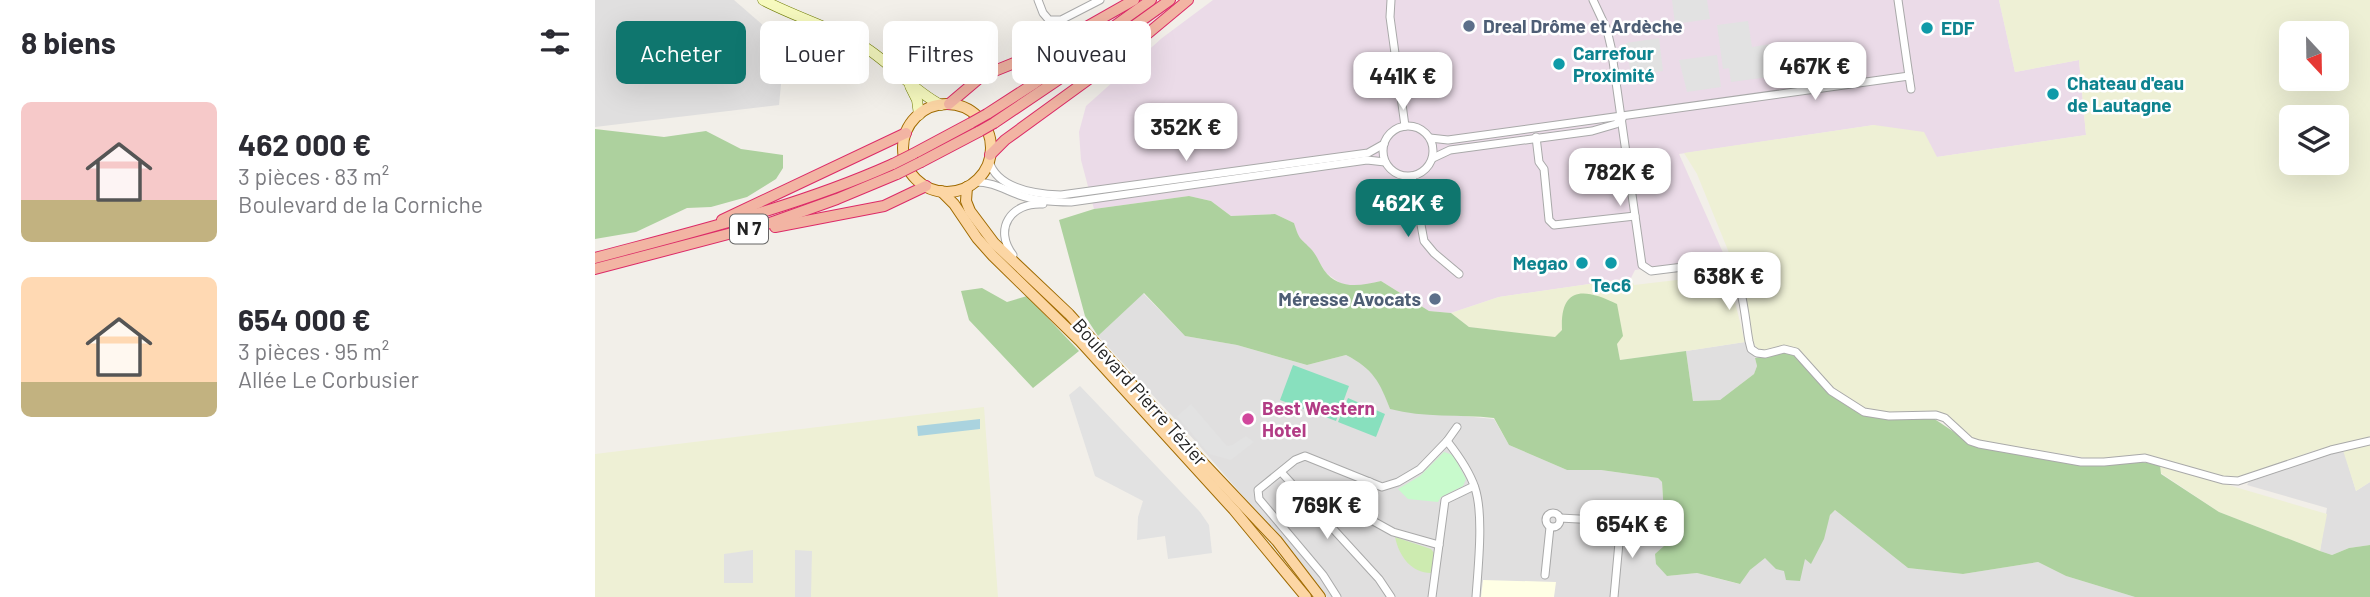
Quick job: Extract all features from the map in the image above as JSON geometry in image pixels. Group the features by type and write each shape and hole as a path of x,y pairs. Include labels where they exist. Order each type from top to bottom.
{"highway":[{"path":"948,105 991,71 1044,51 1134,0"},
{"name":"N 7","path":"990,118 1151,0"},
{"name":"N 7","path":"595,270 800,213 895,169 1051,85 1170,0"},
{"path":"989,158 1005,141 1122,55 1188,0"},
{"path":"695,232 906,133"},
{"name":"N 7","path":"595,258 797,202 895,169"},
{"path":"693,244 884,206 926,186"}],"main road":[{"path":"763,0 859,44 883,60"},
{"path":"909,84 917,100 919,115"},
{"path":"911,84 948,105 972,112 982,123 989,138 989,158 983,173 971,184 952,192 926,186 915,178 905,160 903,147 906,133 919,115 929,108 948,105"},
{"name":"Boulevard Pierre Tézier","path":"971,184 968,206 984,231 1001,251 1069,314 1188,447 1277,541 1320,597"},
{"name":"Boulevard Pierre Tézier","path":"941,191 993,256 1080,341 1242,519 1306,597"}],"street":[{"path":"1038,0 1049,20 1068,18 1100,0"},
{"path":"1391,0 1390,17 1405,126"},
{"path":"1593,0 1607,30 1611,47 1641,261 1648,270 1723,262 1728,265 1738,282 1751,349 1757,353 1765,354 1784,349 1796,352 1831,391 1864,412 1889,416 1936,415 1944,418 1970,441 1979,444 2081,462 2145,458 2223,480 2238,481 2331,450 2370,441"},
{"path":"1898,0 1911,89"},
{"path":"1430,138 1448,140 1909,76"},
{"path":"1433,158 1450,150 1592,131 1616,124 1621,117"},
{"path":"989,158 991,168 998,176 1024,191 1061,195 1368,153 1384,144 1391,132 1405,126 1417,127 1430,138 1433,158 1423,172 1412,176 1396,174 1385,162 1384,144"},
{"path":"1535,128 1539,162 1544,169 1549,220 1554,225 1635,216"},
{"path":"1040,285 1007,248 1004,231 1012,214 1028,204 1055,206 1367,160 1385,162"},
{"path":"1412,176 1424,242 1459,274"},
{"path":"971,184 991,183 1017,195 1071,202"},
{"path":"1337,597 1323,575 1259,499 1258,490 1295,460 1305,456 1382,487 1398,482 1420,469 1457,427"},
{"path":"1447,441 1474,485 1479,513 1476,597"},
{"path":"1281,472 1379,579 1391,597"},
{"path":"1357,511 1370,482"},
{"path":"1432,597 1445,500 1474,485"},
{"path":"1319,515 1346,506 1393,532 1439,545"},
{"path":"1545,575 1550,527 1559,523 1560,517 1621,521 1656,528"},
{"path":"1614,597 1621,521"}],"shaded area":[{"path":"595,0 734,0 760,22 760,84 781,84 779,105 595,127"},
{"path":"1213,0 1999,0 2015,72 2079,60 2086,135 1937,157 1874,125 1679,154 1724,255 1722,259 1635,270 1631,278 1499,297 1451,313 1429,311 1381,281 1361,286 1343,285 1326,273 1312,250 1299,240 1294,223 1275,214 1231,216 1211,201 1189,196 1094,209 1081,160 1079,132 1086,106 1111,84 1151,84 1151,48"},
{"path":"1672,0 1707,0 1710,19 1675,24"},
{"path":"1999,0 2370,0 2370,482 2356,491 2341,444 2313,451 2242,478 2224,477 2153,457 2137,455 2094,459 1980,441 1970,437 1938,413 1881,413 1853,404 1831,388 1796,349 1767,351 1757,348 1751,340 1734,265 1697,174 1684,153 1874,125 1924,132 1937,157 2086,135 2079,60 2015,72"},
{"path":"1748,21 1752,47 1771,44 1776,76 1731,82 1729,68 1723,69 1717,25"},
{"path":"1659,38 1663,71 1631,76 1626,43"},
{"path":"1717,55 1721,87 1687,92 1679,60"},
{"path":"1728,274 1745,342 1686,351 1620,360 1617,344 1563,330 1555,338 1469,327 1451,313 1499,297 1631,278 1634,285"},
{"path":"1143,293 1185,336 1237,345 1307,365 1346,355 1363,364 1380,383 1390,409 1494,419 1509,445 1567,470 1601,470 1658,478 1662,482 1664,514 1677,526 1677,538 1664,546 1667,576 1697,573 1739,584 1765,557 1806,558 1811,563 1820,546 1830,515 1835,510 1908,568 1963,574 2038,562 2066,576 2135,597 1327,597 1196,442 1098,336"},
{"path":"1745,342 1755,358 1757,366 1754,374 1720,400 1693,401 1686,351"},
{"path":"1080,386 1200,512 1209,525 1212,553 1168,559 1165,536 1137,540 1138,517 1143,501 1095,476 1069,395"},
{"path":"1191,404 1227,446 1246,436 1254,442 1231,460 1209,454 1177,416"},
{"path":"984,407 998,597 595,597 595,454"},
{"path":"2344,451 2356,491 2370,482 2370,545 2349,548 2332,555 2320,551 2327,508 2247,485 2315,458"},
{"path":"2160,465 2327,514 2320,551 2219,512 2161,473"},
{"path":"753,550 753,583 724,583 724,554"},
{"path":"795,550 812,551 811,597 795,597"},
{"path":"1483,580 1556,582 1554,597 1481,597"}],"green space":[{"path":"595,129 664,137 706,131 741,149 783,155 783,168 776,179 747,197 711,207 687,208 636,232 595,239"},
{"path":"1189,196 1211,201 1231,216 1275,214 1294,223 1301,239 1314,252 1324,270 1336,281 1357,285 1381,281 1429,311 1451,313 1469,327 1555,337 1562,330 1562,316 1570,298 1576,294 1585,294 1605,299 1617,304 1623,336 1617,344 1620,360 1686,351 1693,401 1720,400 1754,374 1757,366 1755,358 1788,352 1802,361 1832,396 1855,411 1869,416 1893,419 1930,416 1975,446 2087,465 2136,461 2160,465 2161,474 2219,512 2320,551 2332,555 2349,548 2370,545 2370,597 2135,597 2066,576 2038,562 1963,574 1908,568 1835,510 1830,515 1824,539 1811,564 1805,559 1800,581 1786,580 1784,571 1776,569 1765,558 1750,570 1740,584 1697,573 1667,576 1656,564 1655,554 1677,538 1677,526 1664,514 1662,482 1658,478 1601,470 1567,470 1509,445 1494,418 1416,414 1390,409 1374,377 1346,355 1307,365 1237,345 1185,336 1144,293 1098,336 1085,316 1059,220 1094,209"},
{"path":"982,288 1007,302 1027,296 1079,351 1033,388 969,320 961,291"},
{"path":"1293,365 1349,386 1336,421 1280,400"},
{"path":"1348,398 1385,414 1376,437 1338,422"},
{"path":"1444,452 1453,455 1466,479 1463,486 1441,497 1438,502 1408,499 1398,489 1420,476"},
{"path":"1395,537 1431,549 1434,553 1431,573 1418,570 1407,562"}],"water":[{"path":"980,419 980,429 918,436 917,426"}],"place":[{"name":"Dreal Drôme et Ardèche","path":"1469,26"},
{"name":"EDF","path":"1927,28"},
{"name":"Carrefour Proximité","path":"1559,64"},
{"name":"Chateau d'eau de Lautagne","path":"2053,94"},
{"name":"Megao","path":"1582,263"},
{"name":"Tec6","path":"1611,263"},
{"name":"Méresse Avocats","path":"1435,299"},
{"name":"Best Western Hotel","path":"1248,419"}]}
